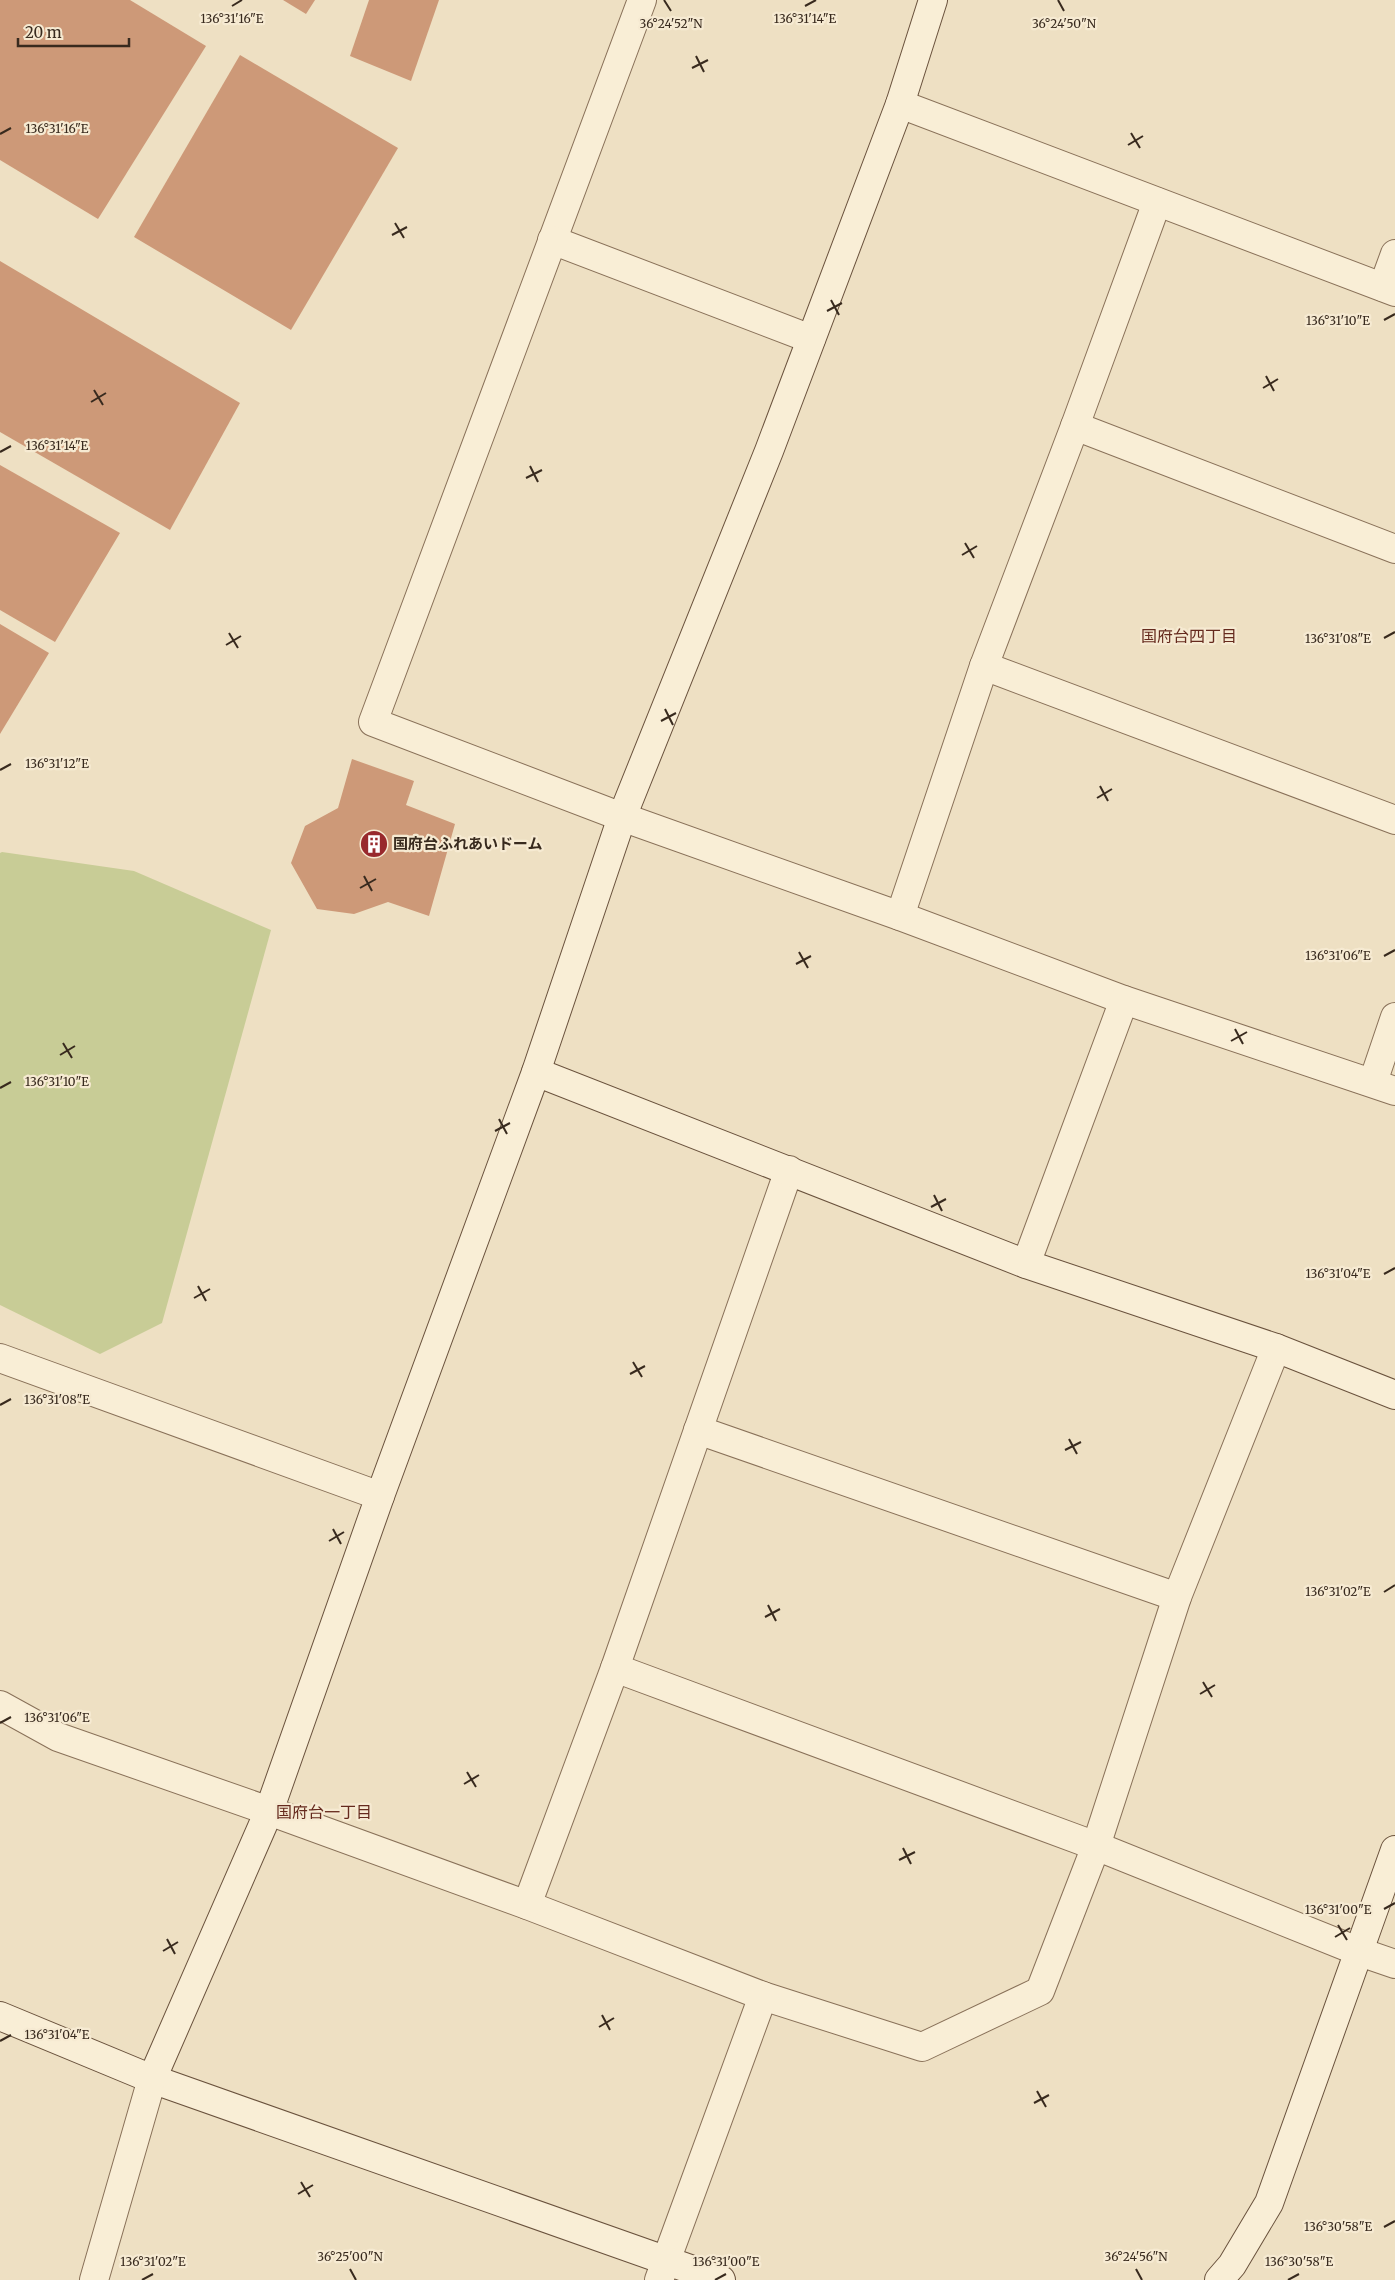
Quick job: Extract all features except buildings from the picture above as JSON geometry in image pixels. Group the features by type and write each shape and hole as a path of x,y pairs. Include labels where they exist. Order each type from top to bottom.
{"street":[{"path":"642,0 373,722 622,817 900,916 1124,1000 1384,1086 1395,1017"},
{"path":"94,2280 152,2079 270,1811 380,1496 536,1072 622,817 768,452 900,104 933,0"},
{"path":"900,104 1389,289 1395,254"},
{"path":"900,916 984,666 1157,202"},
{"path":"552,240 811,339"},
{"path":"1075,426 1395,549"},
{"path":"984,666 1395,820"},
{"path":"1026,1264 1124,1000"},
{"path":"536,1072 1026,1264 1276,1348 1395,1395"},
{"path":"527,1905 615,1668 789,1170"},
{"path":"0,1705 58,1737 270,1811 527,1905 763,1996 922,2047 1040,1991 1096,1846 1177,1597 1276,1348"},
{"path":"0,1358 380,1496"},
{"path":"698,1430 1177,1597"},
{"path":"615,1668 1096,1846 1360,1952 1395,1964"},
{"path":"1219,2280 1232,2265 1269,2203 1395,1850"},
{"path":"662,2271 763,1996"},
{"path":"0,2016 152,2079 662,2271 721,2280"}],"green space":[{"path":"0,853 134,871 271,930 162,1323 100,1354 0,1305"}],"place":[{"name":"国府台ふれあいドーム","path":"374,844"}],"district":[{"name":"国府台四丁目","path":"1189,636"},
{"name":"国府台一丁目","path":"324,1812"}]}
